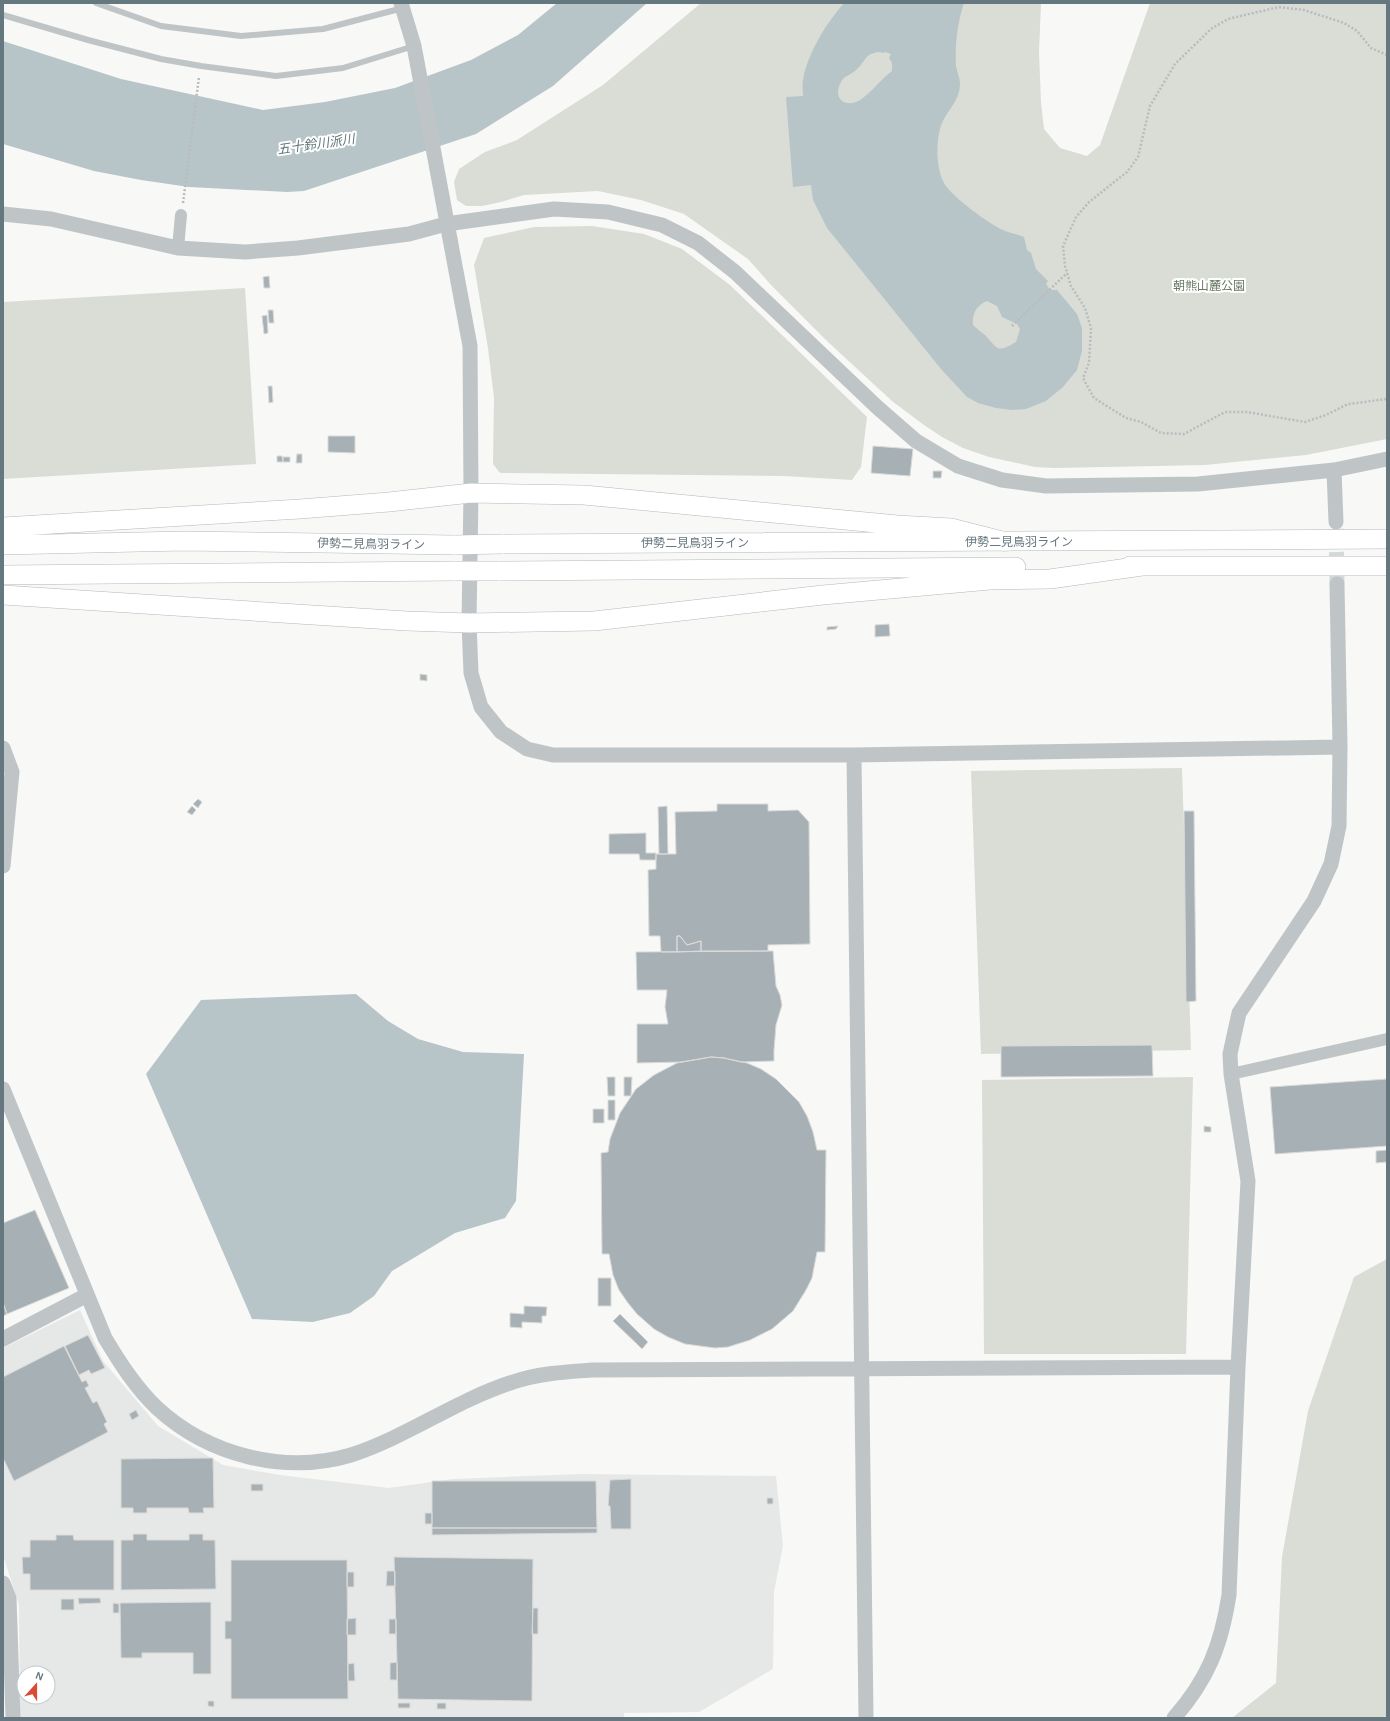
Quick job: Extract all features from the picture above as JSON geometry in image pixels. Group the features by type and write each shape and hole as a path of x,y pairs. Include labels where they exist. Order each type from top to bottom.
{"main road":[{"path":"3,527 300,509 389,502 472,493 584,495 897,526 951,528 1006,542"},
{"name":"伊勢二見鳥羽ライン","path":"3,545 184,541 455,545 1387,539"},
{"path":"3,595 407,621 469,623 594,621 823,595 990,580 1050,579 1142,566"},
{"name":"伊勢二見鳥羽ライン","path":"3,575 1142,566 1387,566"}],"street":[{"path":"402,6 414,46 446,224 470,346 472,493 469,623 471,672 481,707 501,732 527,749 553,755 854,755 1340,747"},
{"path":"3,214 51,219 178,248 245,252 298,248 410,234 446,224 554,209 608,212 662,225 698,242 735,272 877,407 916,441 958,466 1002,480 1046,486 1198,484 1334,470 1387,459"},
{"path":"178,248 181,215"},
{"path":"1334,470 1336,522"},
{"path":"1174,1718 1190,1700 1215,1656 1224,1623 1229,1595 1238,1368 1248,1181 1231,1074 1230,1054 1239,1013 1314,902 1331,864 1339,826 1340,747 1337,584"},
{"path":"3,748 12,772 3,866"},
{"path":"854,755 863,1368 866,1718"},
{"path":"1231,1074 1387,1039"},
{"path":"3,1088 105,1338 121,1364 138,1388 157,1408 178,1425 208,1444 237,1454 289,1463 311,1462 350,1455 385,1441 479,1396 513,1382 538,1376 593,1370 1238,1368"},
{"path":"3,1339 87,1295"},
{"path":"3,1583 9,1598 13,1718"}],"lane":[{"path":"96,3 161,26 241,36 323,29 402,6"},
{"path":"3,16 161,59 276,76 343,68 414,46"}],"path":[{"path":"1387,55 1371,48 1357,31 1344,23 1304,10 1279,7 1228,18 1211,29 1176,64 1150,106 1138,157 1127,172 1089,202 1076,217 1063,246 1067,273 1071,286 1085,308 1091,328 1089,363 1083,378 1094,398 1126,418 1141,422 1161,433 1184,434 1225,412 1246,412 1305,422 1326,415 1348,404 1387,399"},
{"path":"181,215 201,66"},
{"path":"1012,326 1067,273"}],"shaded area":[{"path":"80,1310 103,1361 158,1426 223,1465 280,1475 389,1488 453,1479 580,1474 776,1476 783,1546 774,1592 773,1669 699,1712 624,1713 624,1718 20,1718 20,1705 56,1705 56,1665 20,1665 19,1605 3,1555 3,1348"}],"green space":[{"name":"朝熊山麓公園","path":"701,3 1041,3 1039,52 1041,103 1044,129 1060,148 1087,156 1100,145 1150,3 1387,3 1387,439 1306,455 1205,465 1055,468 1035,467 989,457 963,448 942,437 892,401 827,341 771,285 748,259 684,214 641,200 598,191 524,195 482,206 466,206 457,200 454,182 459,169 485,152 517,140 603,85"},
{"path":"592,226 644,234 682,249 730,285 867,417 861,467 852,480 784,476 500,473 493,464 494,398 488,348 474,265 484,238 534,227"},
{"path":"245,288 256,464 3,479 3,302"},
{"path":"1182,768 1191,1050 981,1054 971,771"},
{"path":"1193,1077 1186,1354 984,1354 982,1080"},
{"path":"1387,1259 1387,1718 1232,1718 1276,1683 1282,1557 1308,1411 1354,1277"}],"water":[{"name":"五十鈴川派川","path":"557,3 647,3 553,86 476,134 304,191 287,192 189,187 141,180 94,171 3,144 3,41 121,79 263,110 325,102 395,88 471,60 518,35"},
{"path":"844,3 964,3 956,42 956,66 960,82 959,90 955,102 940,129 937,149 939,170 948,189 971,209 997,227 1024,237 1027,250 1031,253 1036,269 1048,281 1046,284 1050,290 1057,290 1077,314 1082,328 1082,351 1077,370 1063,387 1046,401 1026,409 1011,410 978,403 967,397 941,369 827,228 813,200 811,185 793,187 786,97 803,96 803,80 805,70 813,49","holes":["878,52 891,54 889,58 892,63 892,71 860,100 849,103 842,100 838,93 842,80 855,71 869,55","987,301 997,306 1002,317 1017,324 1020,329 1016,342 1005,348 1002,349 996,347 973,325 974,313 980,305"]},
{"path":"356,994 388,1021 418,1039 463,1052 524,1054 516,1201 505,1218 455,1233 392,1271 374,1296 350,1313 313,1322 252,1319 146,1074 201,1000"}],"building":[{"path":"269,276 270,288 264,288 263,277"},
{"path":"268,310 273,310 274,323 269,323"},
{"path":"267,315 268,333 264,334 262,316"},
{"path":"268,386 272,386 273,402 269,403"},
{"path":"328,436 355,436 355,453 328,452"},
{"path":"873,446 913,449 910,476 871,473"},
{"path":"297,454 302,454 302,463 296,463"},
{"path":"277,456 282,456 283,462 277,462"},
{"path":"283,457 290,457 290,462 283,462"},
{"path":"933,471 942,471 941,478 933,478"},
{"path":"889,624 890,636 875,637 875,625"},
{"path":"838,626 836,629 827,630 827,627"},
{"path":"420,674 427,675 427,681 420,680"},
{"path":"198,799 202,802 198,808 193,804"},
{"path":"717,804 768,804 768,811 798,810 809,822 810,944 768,945 768,951 701,951 701,941 687,945 680,936 677,936 677,952 661,952 660,936 649,936 648,870 656,869 656,854 676,854 675,812 717,811"},
{"path":"192,806 196,810 192,815 187,812"},
{"path":"667,806 668,854 659,854 658,807"},
{"path":"1184,811 1194,811 1196,1001 1186,1002"},
{"path":"646,833 646,853 656,853 656,860 640,860 639,854 609,854 609,834"},
{"path":"677,936 680,936 687,945 701,941 701,951 677,952"},
{"path":"773,951 776,986 782,1005 776,1025 774,1061 741,1062 711,1057 681,1062 637,1063 637,1024 668,1024 665,1007 667,990 637,990 636,952"},
{"path":"1152,1045 1153,1076 1001,1077 1001,1046"},
{"path":"711,1057 747,1063 761,1069 776,1079 799,1102 807,1116 813,1132 817,1150 826,1150 825,1252 817,1252 812,1278 806,1290 793,1311 772,1329 750,1340 728,1347 715,1348 685,1344 654,1329 637,1314 628,1303 619,1290 613,1275 609,1254 602,1254 601,1153 608,1152 610,1139 620,1113 636,1089 654,1075 677,1063"},
{"path":"607,1077 615,1077 615,1096 608,1096"},
{"path":"624,1077 632,1077 631,1096 624,1096"},
{"path":"1387,1079 1387,1146 1275,1154 1270,1087"},
{"path":"608,1100 615,1100 615,1120 608,1120"},
{"path":"593,1109 604,1109 604,1123 593,1123"},
{"path":"1204,1126 1211,1127 1211,1132 1204,1132"},
{"path":"1387,1150 1387,1162 1376,1163 1376,1151"},
{"path":"35,1210 69,1288 7,1314 3,1303 3,1223"},
{"path":"598,1278 611,1278 611,1306 598,1306"},
{"path":"3,1303 7,1314 3,1316"},
{"path":"524,1306 547,1307 546,1316 542,1316 542,1323 522,1322 522,1328 510,1327 510,1313 524,1314"},
{"path":"620,1314 648,1342 642,1349 613,1321"},
{"path":"88,1335 105,1368 91,1374 89,1370 79,1375 65,1346"},
{"path":"64,1346 82,1382 86,1380 89,1386 85,1388 93,1403 97,1401 107,1422 104,1424 108,1432 14,1481 4,1460 3,1461 3,1377"},
{"path":"136,1410 139,1416 132,1420 129,1414"},
{"path":"213,1458 214,1508 203,1508 204,1513 189,1513 188,1508 147,1508 147,1513 133,1513 133,1508 121,1508 121,1459"},
{"path":"631,1479 631,1529 611,1529 610,1506 608,1506 610,1480"},
{"path":"432,1481 596,1481 597,1528 432,1528"},
{"path":"251,1484 263,1484 263,1491 251,1491"},
{"path":"767,1498 773,1498 773,1504 767,1504"},
{"path":"425,1513 432,1513 432,1524 425,1524"},
{"path":"432,1528 597,1528 597,1533 432,1535"},
{"path":"133,1534 147,1534 147,1540 189,1540 189,1534 203,1534 203,1540 215,1540 216,1589 121,1590 121,1540 133,1540"},
{"path":"56,1535 73,1535 74,1540 114,1540 114,1590 30,1590 30,1574 23,1574 22,1557 30,1557 30,1540 56,1540"},
{"path":"394,1557 533,1559 532,1701 398,1699"},
{"path":"231,1560 347,1560 348,1699 231,1699 231,1639 225,1639 225,1621 231,1621"},
{"path":"387,1571 395,1571 395,1586 386,1586"},
{"path":"347,1572 354,1572 354,1587 347,1587"},
{"path":"78,1598 100,1598 101,1603 79,1604"},
{"path":"61,1599 74,1599 74,1610 61,1610"},
{"path":"211,1602 211,1674 193,1674 193,1653 142,1653 142,1658 121,1658 120,1603"},
{"path":"113,1603 119,1604 119,1613 113,1613"},
{"path":"533,1608 538,1608 538,1634 532,1634"},
{"path":"356,1618 356,1635 347,1635 347,1619"},
{"path":"389,1619 396,1619 396,1634 389,1634"},
{"path":"397,1662 397,1680 390,1680 390,1663"},
{"path":"354,1663 355,1681 348,1681 348,1664"},
{"path":"208,1701 214,1701 214,1707 208,1706"},
{"path":"398,1703 410,1703 410,1708 398,1708"},
{"path":"437,1703 446,1703 446,1709 437,1709"}],"tunnel":[{"path":"1336,529 1337,584"}]}
